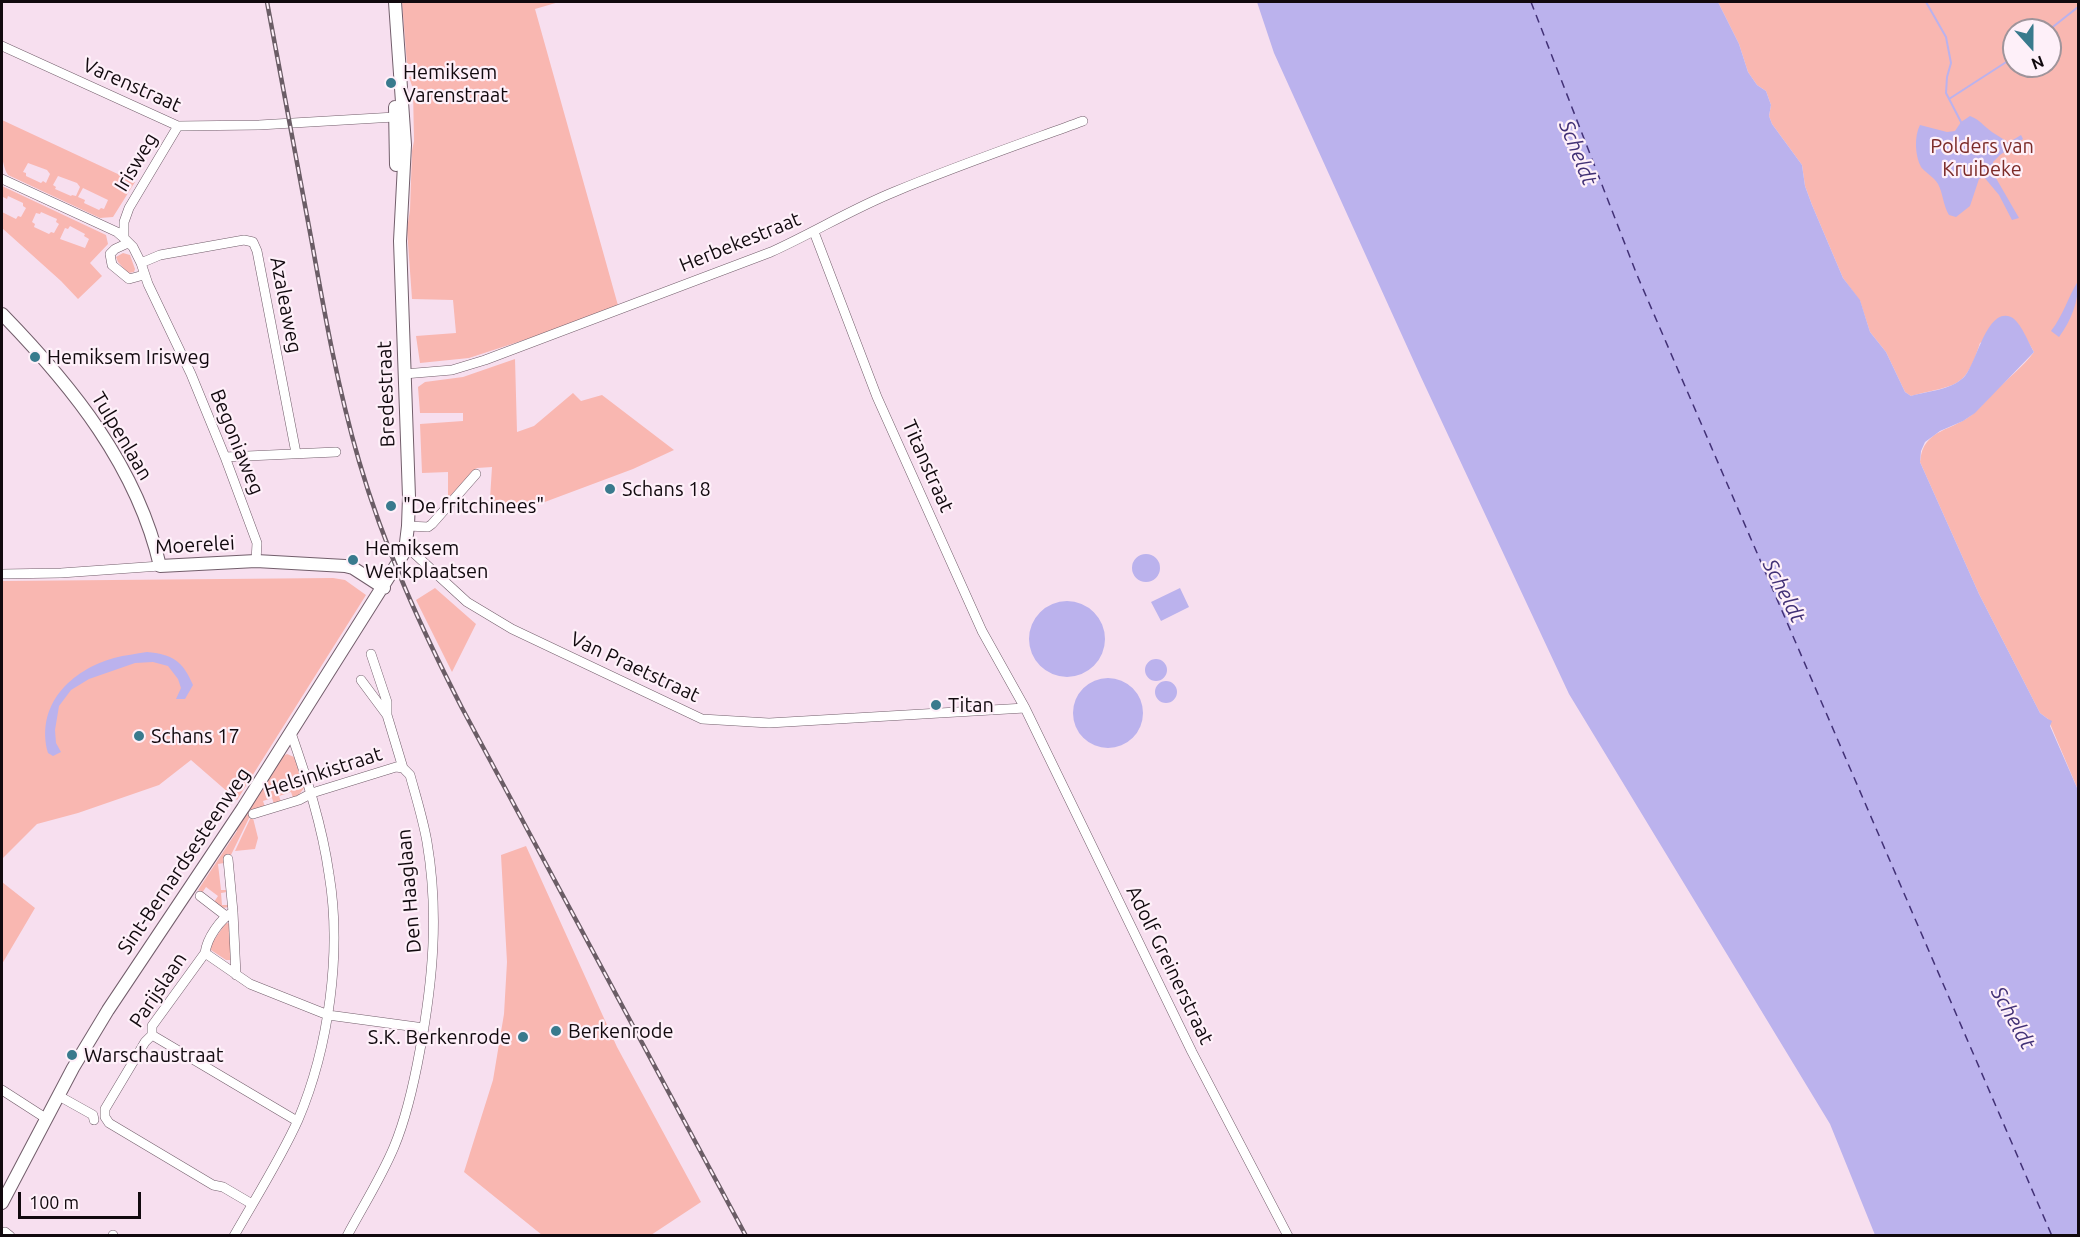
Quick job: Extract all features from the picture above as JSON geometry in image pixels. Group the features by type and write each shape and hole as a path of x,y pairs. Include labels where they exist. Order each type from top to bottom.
{"main road":[{"name":"Bredestraat","path":"393,2 408,526 406,546"},
{"name":"Bredestraat","path":"393,2 405,145 400,240"},
{"name":"Tulpenlaan","path":"2,314 49,364 92,418 117,457 142,508 156,546 160,566"},
{"name":"Sint-Bernardsesteenweg","path":"2,1203 108,1010 243,808 384,588 406,546"},
{"name":"Moerelei","path":"160,566 256,561 345,566 353,568 384,588"}],"street":[{"name":"Varenstraat","path":"2,46 178,126 395,117"},
{"name":"Herbekestraat","path":"404,374 436,372 467,366 771,252 814,232 854,209 895,191 1083,121"},
{"name":"Irisweg","path":"109,228 121,222 125,217 178,126"},
{"path":"2,178 99,226 109,228 126,241 136,252 143,268 141,276 129,279 112,265 110,254 126,241"},
{"name":"Irisweg","path":"125,217 126,241"},
{"name":"Titanstraat","path":"814,232 877,397 982,631 1025,708"},
{"name":"Azaleaweg","path":"143,268 160,255 244,240 256,246 296,453"},
{"name":"Begoniaweg","path":"143,268 225,457 257,543 256,561"},
{"path":"225,457 336,452"},
{"path":"408,526 432,524 476,474"},
{"name":"Van Praetstraat","path":"406,546 467,602 503,624 702,719 769,723 1025,708"},
{"name":"Moerelei","path":"2,574 61,573 160,566"},
{"name":"Den Haaglaan","path":"371,654 387,702 387,715"},
{"name":"Den Haaglaan","path":"347,1236 384,1168 404,1122 424,1028 433,971 433,913 426,839 410,775 404,768 387,715 362,680"},
{"name":"Adolf Greinerstraat","path":"1025,708 1192,1052 1288,1236"},
{"path":"234,1236 297,1121 312,1082 328,1015 333,962 332,895 312,793 291,733"},
{"name":"Helsinkistraat","path":"253,814 396,767 404,768"},
{"path":"228,860 236,975"},
{"path":"200,896 230,914"},
{"name":"Parijslaan","path":"230,914 206,943 205,953 152,1026 152,1035 145,1042 105,1109 105,1117 109,1123 252,1204"},
{"path":"205,953 250,984 328,1015 424,1028"},
{"path":"152,1035 297,1121"},
{"path":"2,1090 47,1119"},
{"path":"59,1096 93,1115 94,1120"}],"green space":[{"path":"402,2 559,2 535,9 619,309 469,358 420,363 416,336 456,333 453,300 412,299 407,229 414,141 413,89 409,77 413,76 412,64 407,64"},
{"name":"Polders van Kruibeke","path":"1718,2 2078,2 2078,790 2048,719 2040,713 1979,594 1920,462 1922,451 1933,436 1975,412 2034,352 2018,324 1980,343 1969,370 1956,383 1911,396 1905,392 1886,352 1870,332 1860,301 1843,278 1805,186 1802,165 1772,124 1769,116 1771,105 1766,91 1757,85 1748,72 1739,44"},
{"path":"2,120 135,182 113,217 100,218 8,175 2,156","holes":["28,163 47,170 50,174 46,183 26,176 23,172","58,176 77,183 80,187 76,196 71,196 55,189 53,185","83,188 108,200 104,209 99,210 84,203 85,200 78,197"]},
{"path":"2,186 106,235 108,244 90,263 102,276 78,299 2,228 2,212 16,219 18,216 21,217 26,208 23,203 8,196 7,199 3,197 2,201","holes":["41,212 57,219 56,222 59,224 54,233 49,234 34,227 35,224 32,222 36,213","70,226 85,234 84,236 89,239 85,248 60,239 65,228 68,229"]},
{"path":"123,253 130,255 134,272 128,273 118,262 116,257"},
{"path":"515,359 517,432 534,426 573,393 581,401 602,395 674,450 633,469 526,509 493,512 490,499 492,467 477,468 448,498 448,472 422,473 420,424 463,421 463,413 420,413 418,387 425,382 463,377"},
{"path":"333,578 345,580 366,595 237,800 191,760 159,785 78,813 37,824 2,859 2,581"},
{"path":"435,588 476,624 452,672 416,600"},
{"path":"287,754 294,757 305,787 297,797 293,798 291,792 279,796 281,802 274,804 272,798 263,801 265,807 251,814 230,857 224,863 218,864 221,890 227,890 221,893 222,905 229,905 229,907 222,908 214,902 218,896 206,887 202,893 198,890 283,756"},
{"path":"253,818 258,838 255,849 235,851 250,819"},
{"name":"Berkenrode","path":"526,846 617,1047 701,1202 651,1235 542,1235 464,1172 493,1080 504,1014 507,962 501,855"},
{"path":"2,882 35,908 2,964"},
{"path":"226,923 232,924 232,960 226,960 211,950 211,944"}],"water":[{"name":"Scheldt","path":"1257,2 1718,2 1739,44 1748,72 1757,85 1766,91 1771,105 1769,116 1772,124 1802,165 1805,186 1843,278 1860,300 1870,332 1886,352 1905,392 1911,396 1938,390 1958,382 1968,372 1988,329 1995,320 2002,316 2011,317 2021,328 2034,352 1975,413 1940,431 1925,442 1920,462 1979,594 2040,713 2052,721 2050,726 2078,790 2078,1235 1875,1235 1830,1124 1569,694 1420,375 1274,53"},
{"path":"1970,116 2008,143 2021,135 2023,139 1993,162 1993,173 2019,218 2012,220 1999,195 1984,177 1979,179 1970,206 1956,217 1949,215 1938,184 1921,167 1916,146 1920,125 1947,132 1955,131 1961,122"},
{"path":"2078,281 2073,311 2059,337 2051,331"},
{"path":"1146,554 1156,558 1160,568 1156,578 1146,582 1136,578 1132,568 1136,558"},
{"path":"1180,588 1189,607 1161,621 1151,602"},
{"path":"1060,601 1074,601 1088,607 1099,618 1105,632 1102,654 1094,666 1074,677 1060,677 1046,671 1035,660 1029,646 1029,632 1035,618 1046,607"},
{"path":"147,652 170,657 181,665 193,685 185,699 176,699 181,688 178,679 168,666 153,662 135,663 89,679 71,690 59,706 55,730 56,743 61,752 53,756 48,753 45,736 47,720 60,692 84,671 98,664 118,657"},
{"path":"1156,659 1164,662 1167,670 1164,678 1156,681 1148,678 1145,670 1148,662"},
{"path":"1108,678 1121,681 1133,688 1140,700 1143,713 1140,726 1133,738 1121,745 1108,748 1095,745 1083,738 1076,726 1073,713 1076,700 1083,688 1095,681"},
{"path":"1166,681 1174,684 1177,692 1174,700 1166,703 1158,700 1155,692 1158,684"}],"waterway":[{"path":"1926,2 1946,37 1951,63 1946,93 1961,122"},
{"path":"2062,20 2078,7"},
{"path":"1949,99 2002,65"}],"ferry route":[{"path":"1531,2 1637,275 2052,1236"}],"railway":[{"path":"267,2 338,380 359,461 392,556 432,648 462,708 746,1236"}],"place":[{"name":"Hemiksem Varenstraat","path":"391,83"},
{"name":"Hemiksem Irisweg","path":"35,357"},
{"name":"Schans 18","path":"610,489"},
{"name":"\"De fritchinees\"","path":"391,506"},
{"name":"Hemiksem Werkplaatsen","path":"353,560"},
{"name":"Titan","path":"936,705"},
{"name":"Schans 17","path":"139,736"},
{"name":"Berkenrode","path":"556,1031"},
{"name":"S.K. Berkenrode","path":"523,1037"},
{"name":"Warschaustraat","path":"72,1055"}]}
